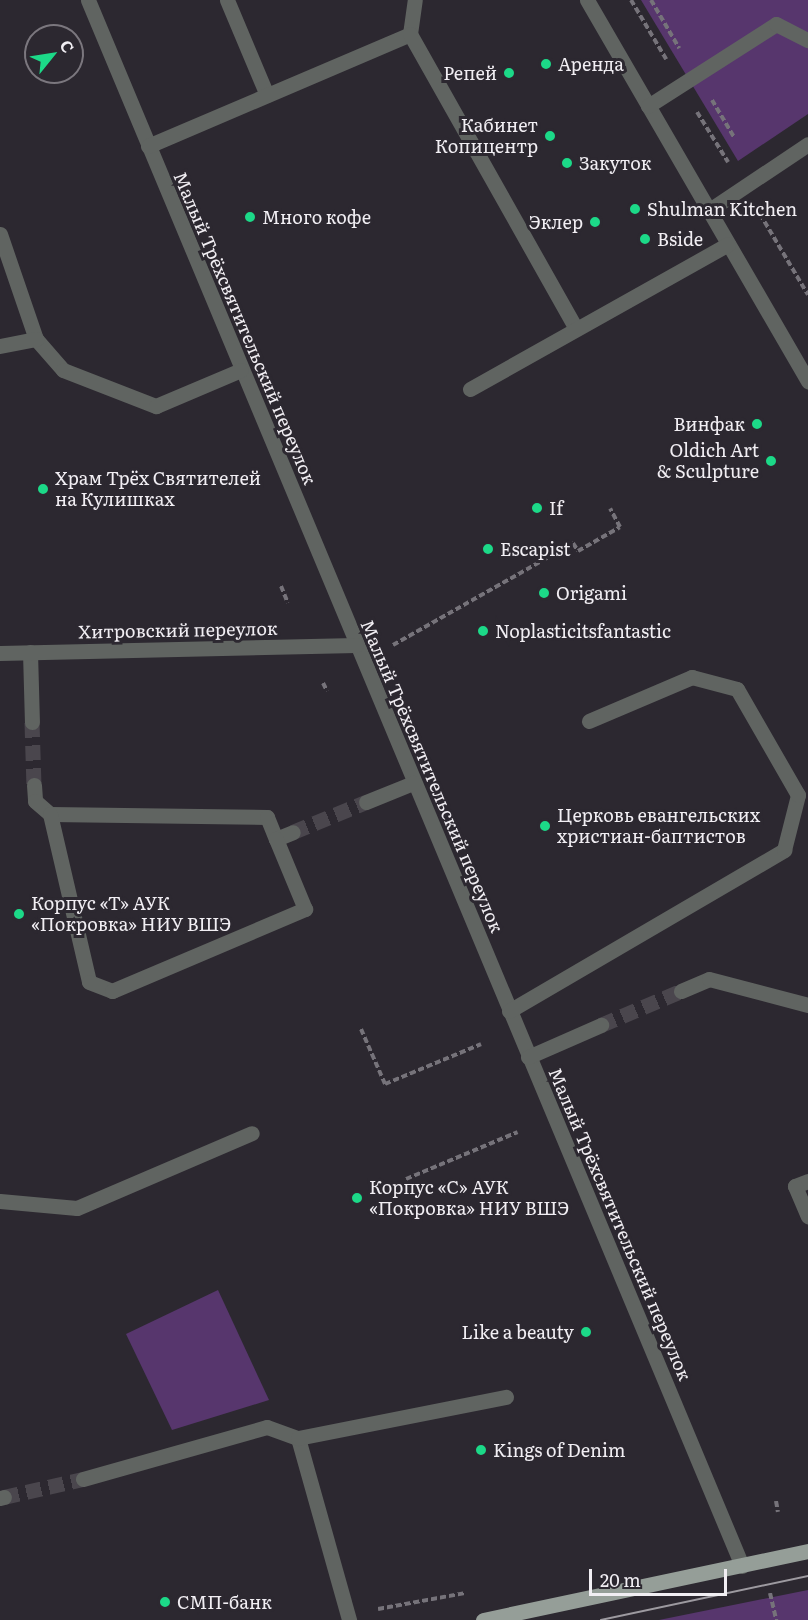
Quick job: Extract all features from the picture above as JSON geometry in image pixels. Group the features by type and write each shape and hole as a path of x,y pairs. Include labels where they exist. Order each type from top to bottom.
{"main road":[{"path":"483,1620 808,1551"}],"street":[{"name":"Малый Трёхсвятительский переулок","path":"88,0 413,783 742,1566"},
{"path":"227,0 267,95"},
{"path":"415,0 410,34 576,329"},
{"path":"587,0 808,382"},
{"path":"648,106 698,77 776,24 808,40"},
{"path":"148,146 410,34"},
{"path":"708,211 808,144"},
{"path":"0,234 36,339 63,370 156,406 241,370"},
{"path":"470,389 728,244"},
{"path":"0,346 36,339"},
{"name":"Хитровский переулок","path":"0,653 356,645"},
{"path":"30,652 33,722"},
{"path":"509,1011 784,850 798,795 737,689 692,677 589,721"},
{"path":"366,802 413,783"},
{"path":"34,785 34,801 50,814 89,982 112,992 305,909 267,817 50,814"},
{"path":"276,839 293,832"},
{"path":"681,991 709,979 808,1005"},
{"path":"528,1057 601,1025"},
{"path":"0,1201 77,1208 252,1133"},
{"path":"808,1181 795,1186 808,1216"},
{"path":"83,1479 267,1427 298,1438 506,1397"},
{"path":"298,1438 349,1620"}],"path":[{"path":"631,0 808,295"},
{"path":"651,0 676,43"},
{"path":"698,77 734,137"},
{"path":"393,645 573,543 578,551 620,527 610,508"},
{"path":"281,585 288,603"},
{"path":"323,683 327,692"},
{"path":"361,1029 385,1084 481,1044"},
{"path":"406,1179 518,1132"},
{"path":"776,1502 778,1512"},
{"path":"768,1585 776,1620"}],"shaded area":[{"path":"641,0 808,0 808,114 738,161"},
{"path":"218,1290 269,1400 172,1430 126,1334"},
{"path":"808,1590 808,1620 659,1620 793,1593"}],"tunnel":[{"path":"32,722 34,785"},
{"path":"293,832 366,802"},
{"path":"601,1025 681,991"},
{"path":"4,1497 83,1479"}],"tram line":[{"path":"601,1620 808,1576"}],"place":[{"name":"Аренда","path":"546,64"},
{"name":"Репей","path":"509,73"},
{"name":"Кабинет Копицентр","path":"550,136"},
{"name":"Закуток","path":"567,163"},
{"name":"Shulman Kitchen","path":"635,209"},
{"name":"Много кофе","path":"250,217"},
{"name":"Эклер","path":"595,222"},
{"name":"Bside","path":"645,239"},
{"name":"Винфак","path":"757,424"},
{"name":"Oldich Art & Sculpture","path":"771,461"},
{"name":"Храм Трёх Святителей на Кулишках","path":"43,489"},
{"name":"If","path":"537,508"},
{"name":"Escapist","path":"488,549"},
{"name":"Origami","path":"544,593"},
{"name":"Noplasticitsfantastic","path":"483,631"},
{"name":"Церковь евангельских христиан-баптистов","path":"545,826"},
{"name":"Корпус «Т» АУК «Покровка» НИУ ВШЭ","path":"19,914"},
{"name":"Корпус «С» АУК «Покровка» НИУ ВШЭ","path":"357,1198"},
{"name":"Like a beauty","path":"586,1332"},
{"name":"Kings of Denim","path":"481,1450"},
{"name":"СМП-банк","path":"165,1602"}]}
